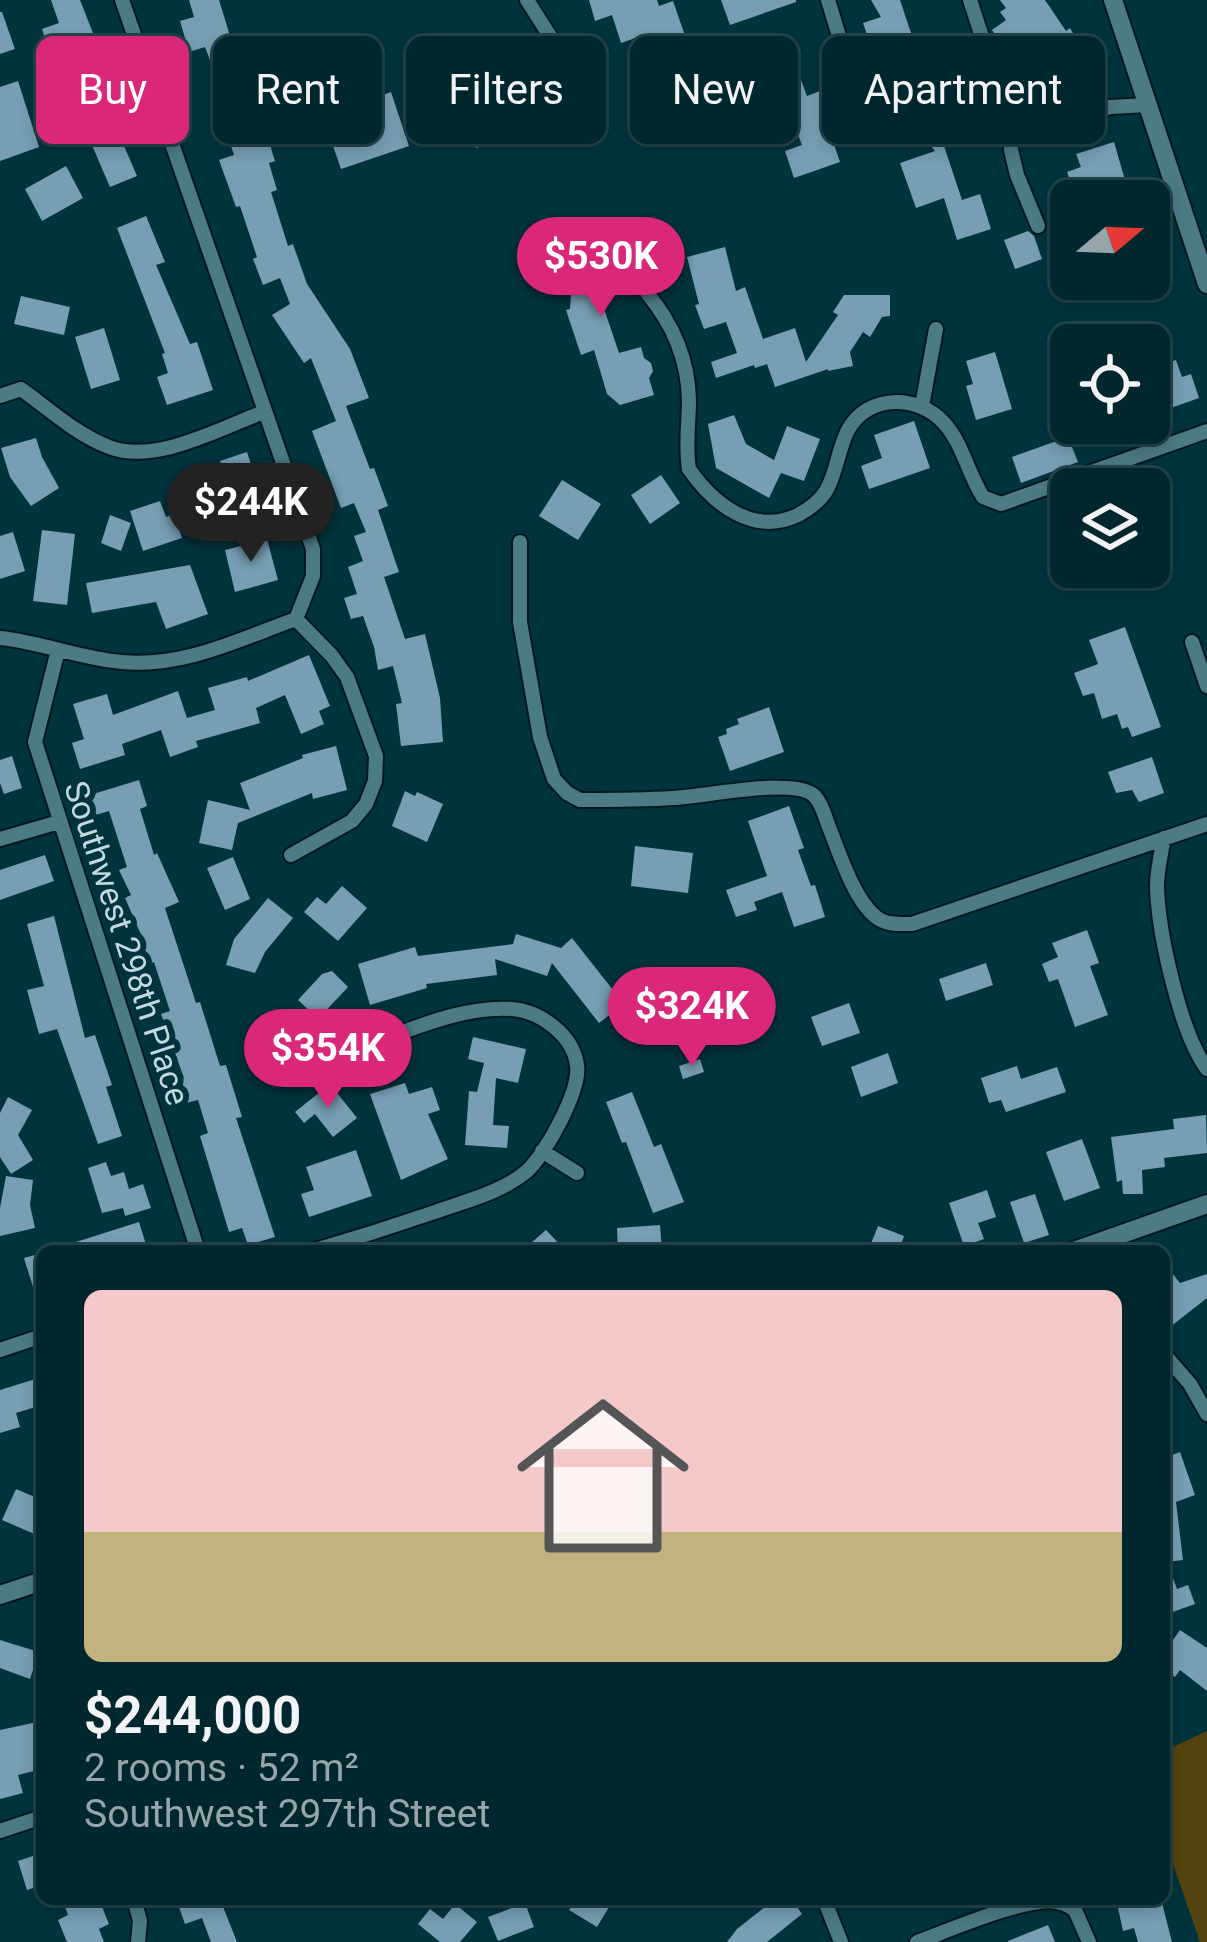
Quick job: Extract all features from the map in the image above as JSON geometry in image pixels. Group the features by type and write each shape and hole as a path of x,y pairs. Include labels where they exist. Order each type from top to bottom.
{"street":[{"path":"122,0 134,36"},
{"path":"527,0 550,36"},
{"path":"828,0 839,36"},
{"path":"970,0 982,36"},
{"path":"1113,0 1207,284"},
{"path":"1105,108 1148,105"},
{"path":"0,638 118,662 185,658 296,619 313,576 313,549 172,144"},
{"path":"1011,144 1017,175 1038,226"},
{"path":"647,293 669,319 685,370 689,469 716,501 760,523 775,524 820,499 853,422 894,401 922,406 947,426 983,497 1001,504 1207,431"},
{"path":"922,406 936,328"},
{"path":"0,396 21,389 89,437 113,449 140,452 163,450 264,412"},
{"path":"520,542 520,622 540,737 554,779 580,800 676,798 769,788 813,794 858,893 878,919 893,924 912,924 1207,824"},
{"path":"291,855 352,821 366,804 375,781 376,756 346,677 296,619"},
{"path":"1192,642 1207,686"},
{"name":"Southwest 298th Place","path":"58,650 35,742 196,1245"},
{"path":"0,839 59,822"},
{"path":"1163,838 1157,884 1163,934 1183,1014 1207,1069"},
{"path":"332,1245 489,1193 528,1171 573,1091 578,1071 562,1037 544,1019 527,1011 460,1014 370,1044"},
{"path":"542,1151 577,1173"},
{"path":"1096,1245 1207,1204"},
{"path":"0,1350 36,1338"},
{"path":"1170,1361 1207,1414"},
{"path":"0,1595 36,1583"},
{"path":"0,1831 36,1818"},
{"path":"135,1905 140,1936 160,1942"},
{"path":"826,1905 840,1941"},
{"path":"917,1942 1028,1905"},
{"path":"1065,1905 1075,1910 1089,1942"}],"shaded area":[{"path":"1207,1731 1207,1942 1200,1942 1170,1855 1170,1748"}],"building":[{"path":"51,0 80,0 93,33 44,36 42,29 59,23"},
{"path":"189,0 219,0 230,36 213,36 213,59 205,47 189,52 189,36 184,36 180,21 194,17"},
{"path":"589,0 657,0 659,6 673,1 685,36 630,36 621,43 612,15 595,21"},
{"path":"721,0 796,0 796,2 730,25"},
{"path":"871,0 900,0 912,36 867,36 863,23 881,17"},
{"path":"1000,0 1045,0 1075,36 996,36 992,30 1006,20 1000,12 1006,8"},
{"path":"0,12 15,49 0,54"},
{"path":"801,80 807,96 820,91 822,144 834,144 840,162 794,178 785,151 802,145 798,135"},
{"path":"18,81 39,147 0,161 0,87"},
{"path":"391,92 409,146 341,169 333,146 382,144 382,95"},
{"path":"1114,142 1125,180 1070,180 1067,172 1081,167 1076,154"},
{"path":"91,144 123,144 137,176 110,187"},
{"path":"230,144 270,144 275,161 269,163 277,190 271,192 288,246 293,244 307,284 350,349 369,398 346,406 388,506 378,510 399,572 384,577 405,639 425,634 440,698 443,742 401,746 396,704 402,703 393,666 378,670 363,616 351,619 344,598 357,594 348,567 363,561 354,536 366,532 354,503 341,508 312,431 336,421 311,358 304,363 272,315 290,304 280,278 263,285 253,259 257,257 240,206 236,207 219,160 234,155"},
{"path":"930,144 943,144 962,200 980,194 991,229 957,240 944,198 916,208 900,163 935,151"},
{"path":"66,166 83,198 42,221 25,189"},
{"path":"146,216 165,262 156,265 190,344 197,342 213,390 167,405 157,377 168,373 165,353 117,228"},
{"path":"1028,231 1042,259 1015,269 1004,240"},
{"path":"564,234 614,237 613,263 600,272 598,291 619,353 641,347 651,363 654,395 620,405 607,394 594,350 581,355 566,310 570,309 572,283 561,282"},
{"path":"725,247 736,291 745,287 763,339 795,328 806,362 838,315 833,312 844,295 890,295 890,316 882,317 870,337 863,332 850,352 853,366 828,369 775,387 767,364 716,378 711,362 737,353 726,322 704,329 687,257"},
{"path":"21,296 70,307 64,335 14,324"},
{"path":"104,328 120,380 91,389 75,337"},
{"path":"995,352 1012,409 976,420 966,386 973,384 966,361"},
{"path":"1176,360 1182,377 1191,374 1199,398 1170,408 1170,362"},
{"path":"734,415 746,444 774,460 787,426 820,439 804,481 781,473 769,498 716,468 708,424"},
{"path":"914,421 930,468 869,489 861,466 882,458 874,435"},
{"path":"36,438 59,488 31,506 10,477 1,448"},
{"path":"1050,443 1071,444 1078,462 1050,468 1050,472 1021,483 1012,457"},
{"path":"247,452 266,510 239,519 220,461"},
{"path":"661,475 680,503 650,524 631,495"},
{"path":"562,480 601,504 578,540 539,516"},
{"path":"160,501 166,517 174,514 182,538 143,551 130,511"},
{"path":"110,515 131,523 121,551 101,543"},
{"path":"42,530 75,534 67,605 33,601"},
{"path":"13,532 25,571 0,579 0,536"},
{"path":"267,539 278,580 235,592 225,550"},
{"path":"190,565 208,614 166,629 156,602 92,613 86,583"},
{"path":"1125,627 1161,727 1132,737 1128,727 1122,729 1117,714 1102,719 1094,693 1083,696 1074,673 1098,664 1089,640"},
{"path":"309,655 330,706 319,711 324,724 301,734 285,695 256,708 260,723 196,741 198,747 170,757 161,730 122,744 125,755 80,769 72,743 84,739 73,704 107,694 113,715 178,691 187,718 215,710 208,688 247,677 248,681"},
{"path":"769,707 784,752 730,771 718,737 739,724 737,719"},
{"path":"336,746 347,790 313,799 312,793 238,823 232,850 199,843 208,800 250,810 240,783 302,755"},
{"path":"12,756 22,788 4,794 0,760"},
{"path":"1152,757 1164,793 1139,802 1132,790 1116,793 1108,772"},
{"path":"139,780 147,806 140,809 154,855 157,853 179,902 165,908 220,1066 226,1065 242,1117 236,1118 275,1237 248,1245 242,1228 229,1232 200,1136 208,1133 198,1100 186,1103 179,1079 184,1078 161,1014 170,1011 154,962 145,965 137,941 143,939 119,870 127,867 109,811 96,815 90,795"},
{"path":"405,791 443,804 427,842 392,826"},
{"path":"789,806 804,848 798,850 825,917 794,927 782,892 754,902 757,910 736,917 726,890 767,876 748,821"},
{"path":"635,846 693,853 688,893 631,886"},
{"path":"45,855 54,881 0,900 0,870"},
{"path":"233,857 250,899 225,910 207,868"},
{"path":"342,886 367,908 338,941 304,912 317,897 326,904"},
{"path":"268,898 293,918 265,952 255,973 226,965 234,939"},
{"path":"54,916 85,1038 95,1035 122,1136 98,1144 57,1029 39,1034 27,990 44,986 27,924"},
{"path":"1087,930 1099,963 1090,966 1108,1015 1075,1027 1058,979 1049,982 1042,964 1058,957 1052,943"},
{"path":"516,934 561,948 572,938 624,1004 599,1023 552,963 547,976 495,959 497,975 426,984 427,988 370,1005 358,964 415,947 418,956 513,944"},
{"path":"986,963 993,985 946,1001 939,979"},
{"path":"332,971 348,987 318,1019 298,1000 322,974"},
{"path":"849,1003 860,1033 822,1046 811,1017"},
{"path":"298,1031 312,1076 286,1084 272,1039"},
{"path":"473,1037 526,1049 518,1083 496,1078 493,1125 509,1126 507,1148 465,1145 469,1091 477,1092 484,1063 468,1059"},
{"path":"888,1053 898,1083 861,1097 851,1067"},
{"path":"700,1059 704,1072 683,1079 679,1066"},
{"path":"1017,1066 1021,1079 1057,1067 1066,1092 1006,1112 1001,1100 989,1103 981,1078"},
{"path":"405,1083 409,1094 432,1087 440,1110 428,1114 448,1159 401,1180 370,1094"},
{"path":"330,1084 357,1118 333,1137 315,1114 304,1123 295,1112"},
{"path":"632,1092 654,1147 661,1144 684,1202 653,1213 606,1102"},
{"path":"8,1097 32,1110 18,1135 33,1160 11,1174 0,1157 0,1113"},
{"path":"1206,1115 1207,1153 1164,1158 1165,1167 1142,1170 1143,1194 1123,1194 1111,1137 1174,1129 1173,1119"},
{"path":"1082,1139 1100,1188 1064,1201 1046,1152"},
{"path":"356,1150 372,1196 309,1217 301,1194 314,1190 306,1167"},
{"path":"106,1162 111,1176 124,1172 129,1189 143,1184 151,1208 125,1216 123,1208 102,1213 88,1168"},
{"path":"6,1176 33,1180 30,1205 35,1228 0,1236 0,1208"},
{"path":"987,1190 996,1217 978,1223 984,1239 964,1245 949,1203"},
{"path":"1035,1194 1049,1235 1024,1243 1010,1202"},
{"path":"139,1222 146,1245 66,1245"},
{"path":"660,1225 662,1245 618,1245 617,1228"},
{"path":"878,1226 904,1236 901,1245 870,1245"},
{"path":"546,1230 560,1245 531,1245"},
{"path":"36,1255 36,1296 24,1258"},
{"path":"1170,1270 1180,1283 1207,1274 1207,1298 1170,1327"},
{"path":"36,1379 36,1407 16,1413 20,1427 0,1433 0,1390"},
{"path":"1180,1452 1195,1495 1176,1502 1183,1560 1170,1562 1170,1456"},
{"path":"16,1489 36,1497 36,1535 2,1520"},
{"path":"1170,1570 1177,1589 1188,1585 1195,1604 1170,1613"},
{"path":"1180,1630 1207,1648 1207,1691 1180,1670 1175,1677 1170,1673 1170,1644"},
{"path":"0,1640 36,1651 30,1679 0,1668"},
{"path":"36,1722 36,1770 18,1775 23,1793 0,1799 0,1730"},
{"path":"36,1855 36,1887 27,1890 18,1861"},
{"path":"64,1905 101,1905 109,1924 99,1929 104,1942 67,1942 58,1920 68,1915"},
{"path":"178,1905 222,1905 237,1942 211,1942 202,1918 185,1924"},
{"path":"456,1905 477,1922 460,1942 440,1942 418,1924 430,1909 443,1919"},
{"path":"526,1905 534,1927 498,1941 488,1917"},
{"path":"572,1905 609,1907 597,1927 569,1910"},
{"path":"767,1905 795,1905 802,1914 767,1942 727,1942"},
{"path":"1163,1905 1172,1942 1138,1942 1134,1928 1123,1931 1118,1908"},
{"path":"1048,1925 1055,1942 1008,1942 1008,1941"}]}
